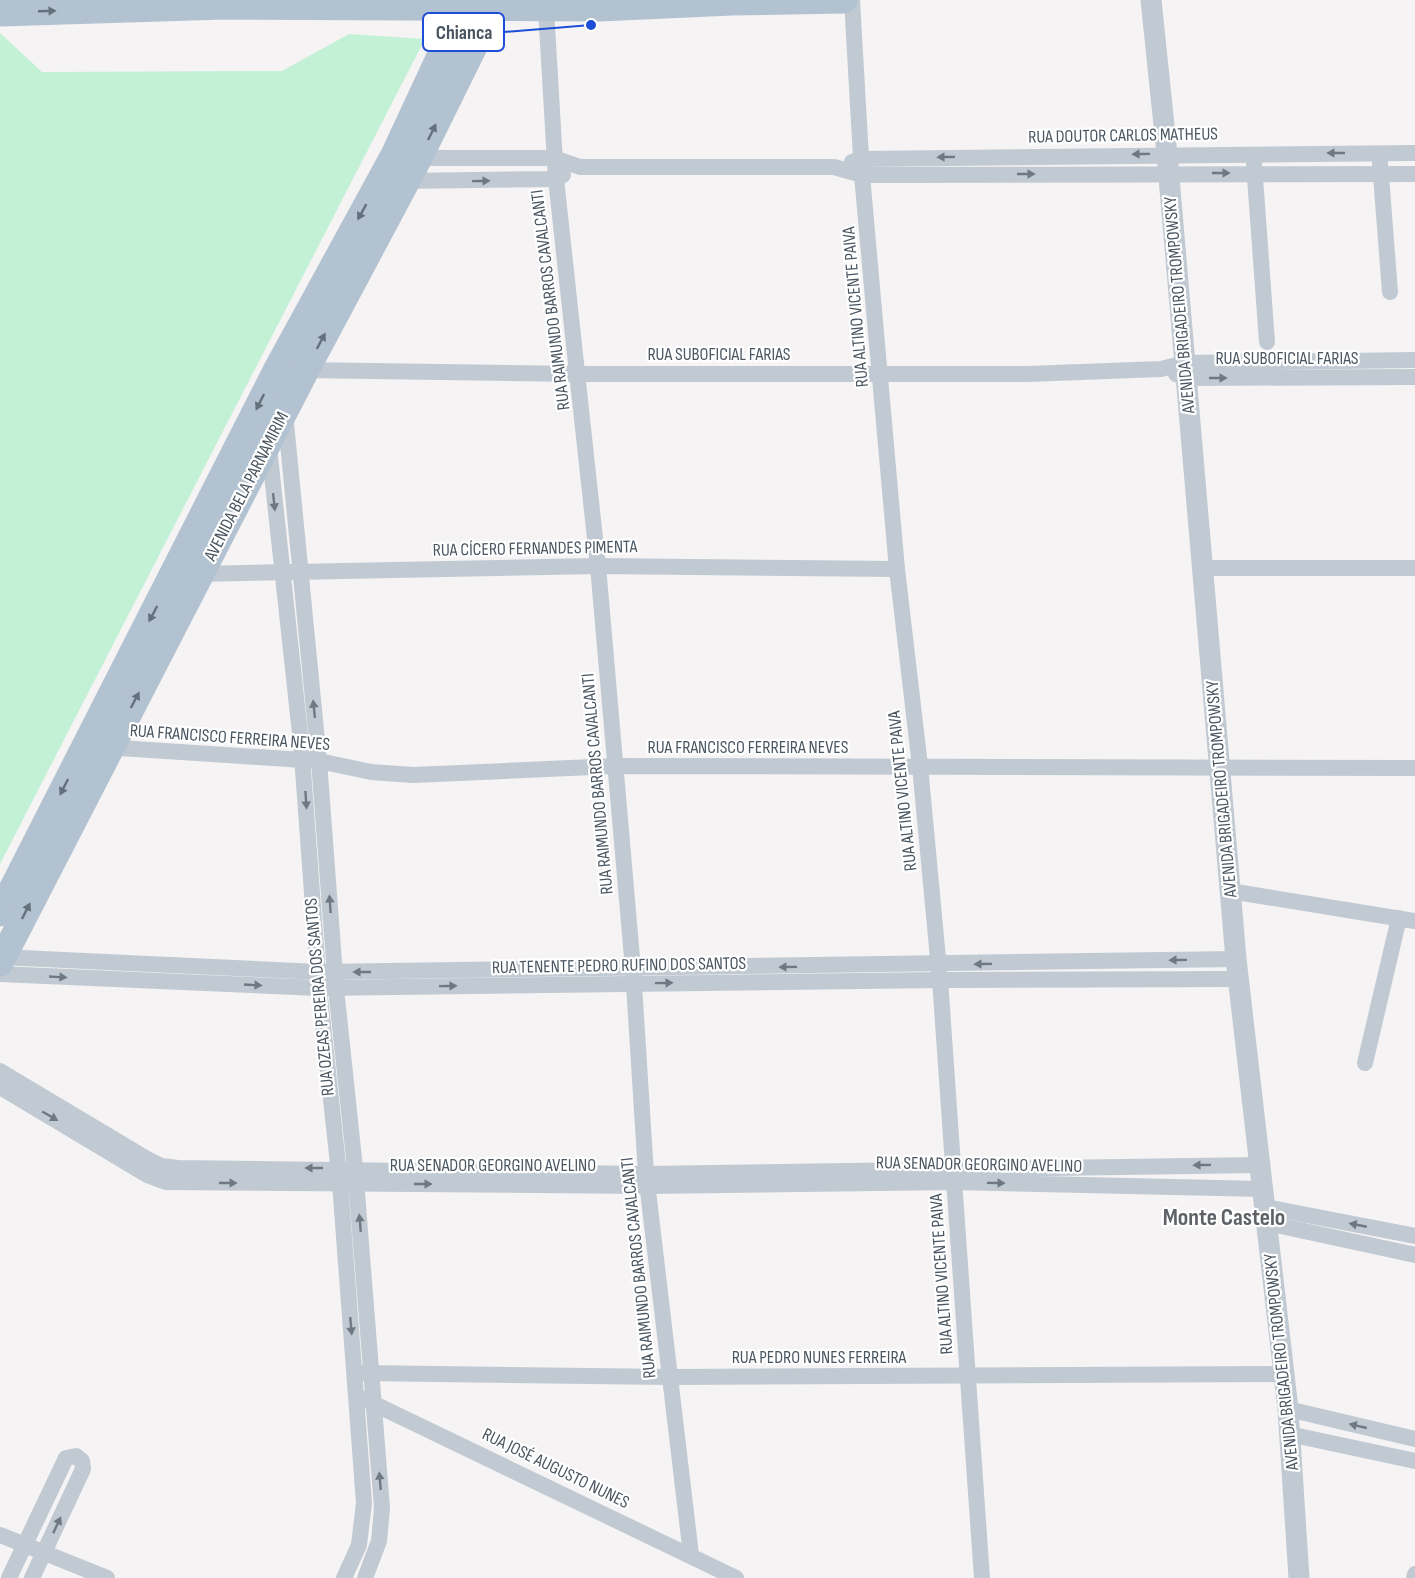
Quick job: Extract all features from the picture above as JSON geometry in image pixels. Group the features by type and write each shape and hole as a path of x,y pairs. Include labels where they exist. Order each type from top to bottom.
{"main road":[{"path":"374,0 402,8"},
{"path":"0,13 224,6 462,9 844,0"},
{"name":"AVENIDA BELA PARNAMIRIM","path":"1,963 174,574 277,369 400,168 493,8"},
{"name":"AVENIDA BELA PARNAMIRIM","path":"0,913 202,573 306,370 400,168 462,9"}],"street":[{"name":"RUA ALTINO VICENTE PAIVA","path":"852,0 862,167 897,569 920,766 939,973 982,1578"},
{"name":"AVENIDA BRIGADEIRO TROMPOWSKY","path":"1151,0 1168,163 1218,769 1237,969 1288,1409 1299,1578"},
{"name":"RUA RAIMUNDO BARROS CAVALCANTI","path":"565,6 554,158 598,566 633,976 647,1180 691,1554"},
{"name":"RUA DOUTOR CARLOS MATHEUS","path":"400,168 554,158 580,167 862,167 1168,163 1254,153 1415,153"},
{"path":"1254,153 1267,342"},
{"path":"1379,153 1390,292"},
{"name":"RUA DOUTOR CARLOS MATHEUS","path":"1168,163 1255,173 1415,174"},
{"name":"RUA DOUTOR CARLOS MATHEUS","path":"400,168 556,179 580,167"},
{"name":"RUA SUBOFICIAL FARIAS","path":"1185,370 1415,360"},
{"name":"RUA SUBOFICIAL FARIAS","path":"277,369 579,374 1029,374 1161,369 1415,377"},
{"name":"RUA OZEAS PEREIRA DOS SANTOS","path":"285,410 290,572"},
{"name":"RUA OZEAS PEREIRA DOS SANTOS","path":"268,443 290,572 311,760 327,980 348,1176 363,1268 382,1508 379,1541 366,1574"},
{"name":"RUA CÍCERO FERNANDES PIMENTA","path":"174,574 598,566 897,569"},
{"path":"1201,568 1415,568"},
{"name":"RUA FRANCISCO FERREIRA NEVES","path":"97,747 311,760 371,772 413,775 615,766 1415,768"},
{"path":"1230,891 1407,919 1365,1063"},
{"name":"RUA TENENTE PEDRO RUFINO DOS SANTOS","path":"1,963 327,980 1237,969"},
{"name":"RUA SENADOR GEORGINO AVELINO","path":"0,1071 161,1166 348,1176 647,1180 953,1175 1260,1165"},
{"name":"RUA SENADOR GEORGINO AVELINO","path":"0,1087 147,1175 166,1182 348,1176"},
{"name":"RUA SENADOR GEORGINO AVELINO","path":"953,1175 1265,1206 1415,1236"},
{"name":"RUA OZEAS PEREIRA DOS SANTOS","path":"344,1578 363,1530 364,1503 346,1268 348,1176"},
{"name":"RUA SENADOR GEORGINO AVELINO","path":"1265,1206 1415,1255"},
{"path":"346,1268 363,1268"},
{"name":"RUA PEDRO NUNES FERREIRA","path":"355,1373 670,1377 1284,1374"},
{"name":"RUA JOSÉ AUGUSTO NUNES","path":"356,1397 373,1402 691,1554 736,1578"},
{"path":"1288,1409 1415,1439"},
{"path":"1289,1434 1415,1461"},
{"path":"76,1456 82,1461 83,1469 44,1552 36,1577 8,1568 26,1545 66,1458 76,1456"},
{"path":"364,1503 382,1508"},
{"path":"0,1535 107,1578"},
{"path":"352,1561 366,1574"}],"green space":[{"path":"0,33 42,72 282,71 349,34 425,39 0,864"}],"place":[{"name":"Chianca","path":"591,25"}],"district":[{"name":"Monte Castelo","path":"1224,1217"}]}
